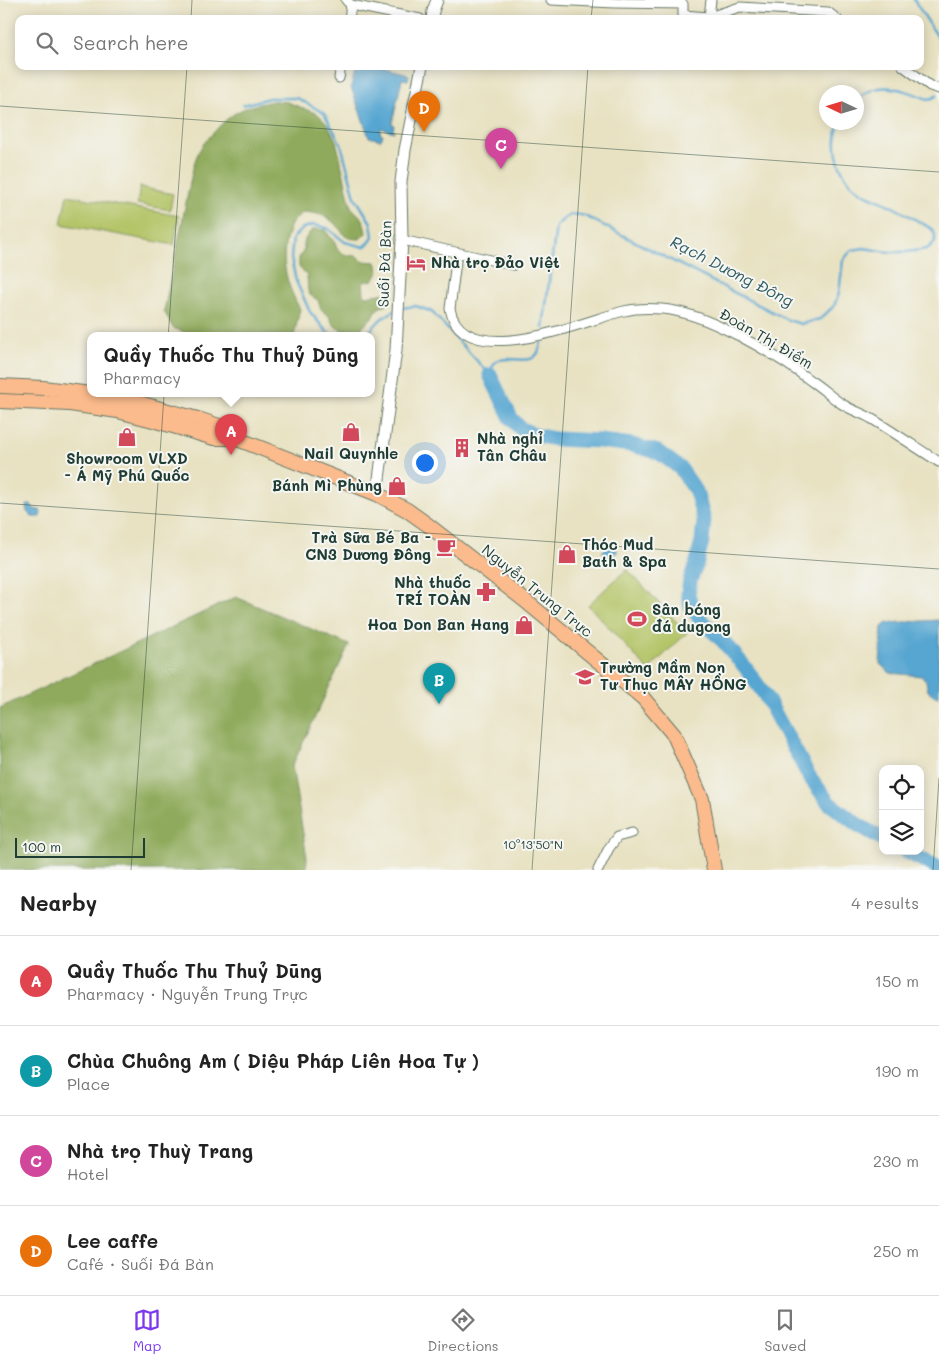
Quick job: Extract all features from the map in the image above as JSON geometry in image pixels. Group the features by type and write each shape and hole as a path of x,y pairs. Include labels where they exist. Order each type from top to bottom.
{"main road":[{"name":"Nguyễn Trung Trực","path":"0,386 42,388 87,394"},
{"name":"Nguyễn Trung Trực","path":"108,397 141,403 222,427 235,438 377,494 407,510 428,525 528,603 643,698 674,735 702,799 714,870"},
{"name":"Nguyễn Trung Trực","path":"0,401 70,404 118,411 214,438 235,438"}],"street":[{"path":"432,15 437,0"},
{"path":"551,0 615,4 683,2 683,15"},
{"path":"709,15 711,0"},
{"path":"349,3 402,15"},
{"path":"714,15 741,3 828,12 832,15"},
{"path":"339,78 340,70"},
{"name":"Suối Đá Bàn","path":"377,494 396,350 402,240 400,182 421,70"},
{"path":"908,70 930,86 939,89"},
{"path":"402,240 513,265"},
{"name":"Đoàn Thị Điểm","path":"457,253 450,309 458,328 469,335 499,341 561,331 627,310 676,311 707,321 729,331 786,364 844,406 870,418 939,462"},
{"path":"598,870 609,848 618,837 632,833"}],"green space":[{"path":"274,101 287,102 318,114 327,123 336,141 351,207 363,219 366,233 360,239 346,237 331,220 313,213 304,212 292,222 285,243 284,263 291,291 300,309 295,332 184,332 173,328 164,311 193,168 199,152 215,131 235,113 255,105"},
{"path":"140,187 173,194 170,210 137,204"},
{"path":"67,195 179,216 174,245 61,224"},
{"path":"314,229 325,230 335,243 337,249 344,254 356,255 362,261 376,262 379,272 373,280 363,282 364,295 387,293 390,291 393,294 385,305 377,309 360,330 353,332 336,327 329,316 321,310 318,300 310,295 308,291 307,276 299,267 299,258 304,250 304,241"},
{"name":"Sân bóng đá dugong","path":"627,569 687,633 648,670 588,605"},
{"path":"236,597 349,645 292,766 307,858 306,870 0,870 0,708"}],"water":[{"path":"356,70 390,70 409,75 408,80 402,79 392,124 394,125 394,132 381,128 380,134 383,135 381,140 369,137 351,87"},
{"path":"31,504 34,509 40,510 40,517 32,517 27,512 26,506"},
{"path":"610,544 618,551 609,559 602,552"},
{"path":"939,620 939,696 935,696 928,691 926,681 921,676 890,673 880,664 882,627 887,623"}],"waterway":[{"name":"Rạch Dương Đông","path":"914,0 924,15"},
{"name":"Rạch Dương Đông","path":"924,16 939,39"},
{"name":"Rạch Dương Đông","path":"864,94 877,89 892,88 928,99 937,95"},
{"path":"243,105 269,98 297,98 324,113 341,144 355,197 371,223 373,237 364,247 345,242 327,228 314,225 303,228 293,238 291,258 296,281 310,312 327,332"},
{"name":"Rạch Dương Đông","path":"543,328 556,226 566,217 572,215 585,216 788,320 801,324 820,319 834,306 839,293 843,260 852,250 864,248 888,252 907,252 927,249 935,242 935,235 932,229 854,187 842,171 836,152 837,130"},
{"path":"401,308 416,306 432,312 490,375"},
{"path":"369,332 381,319 394,311"},
{"name":"Rạch Dương Đông","path":"490,375 495,362 503,359 523,360 534,357 539,352 541,343"},
{"name":"Rạch Dương Đông","path":"490,375 511,418 521,429 535,435 555,439 600,441 632,445 658,452 680,468 696,491 704,520 702,541 690,580 688,594 691,606 700,619 722,640 745,667 765,695 809,776 829,803 858,825 879,837"},
{"name":"Rạch Dương Đông","path":"913,855 939,868"}],"place":[{"name":"Lee caffe","path":"424,132"},
{"name":"Nhà trọ Thuỳ Trang","path":"501,169"},
{"name":"Nhà trọ Đảo Việt","path":"416,263"},
{"name":"Nail Quynhle","path":"351,432"},
{"name":"Showroom VLXD - Á Mỹ Phú Quốc","path":"127,437"},
{"name":"Nhà nghỉ Tân Châu","path":"462,448"},
{"name":"Quầy Thuốc Thu Thuỷ Dũng","path":"231,455"},
{"name":"Bánh Mì Phùng","path":"397,486"},
{"name":"Trà Sữa Bé Ba - CN3 Dương Đông","path":"446,547"},
{"name":"Thóc Mud Bath & Spa","path":"567,554"},
{"name":"Nhà thuốc TRÍ TOÀN","path":"486,592"},
{"name":"Sân bóng đá dugong","path":"637,619"},
{"name":"Hoa Don Ban Hang","path":"524,625"},
{"name":"Trường Mầm Non Tư Thục MÂY HỒNG","path":"585,677"},
{"name":"Chùa Chuông Am ( Diệu Pháp Liên Hoa Tự )","path":"439,704"}]}
